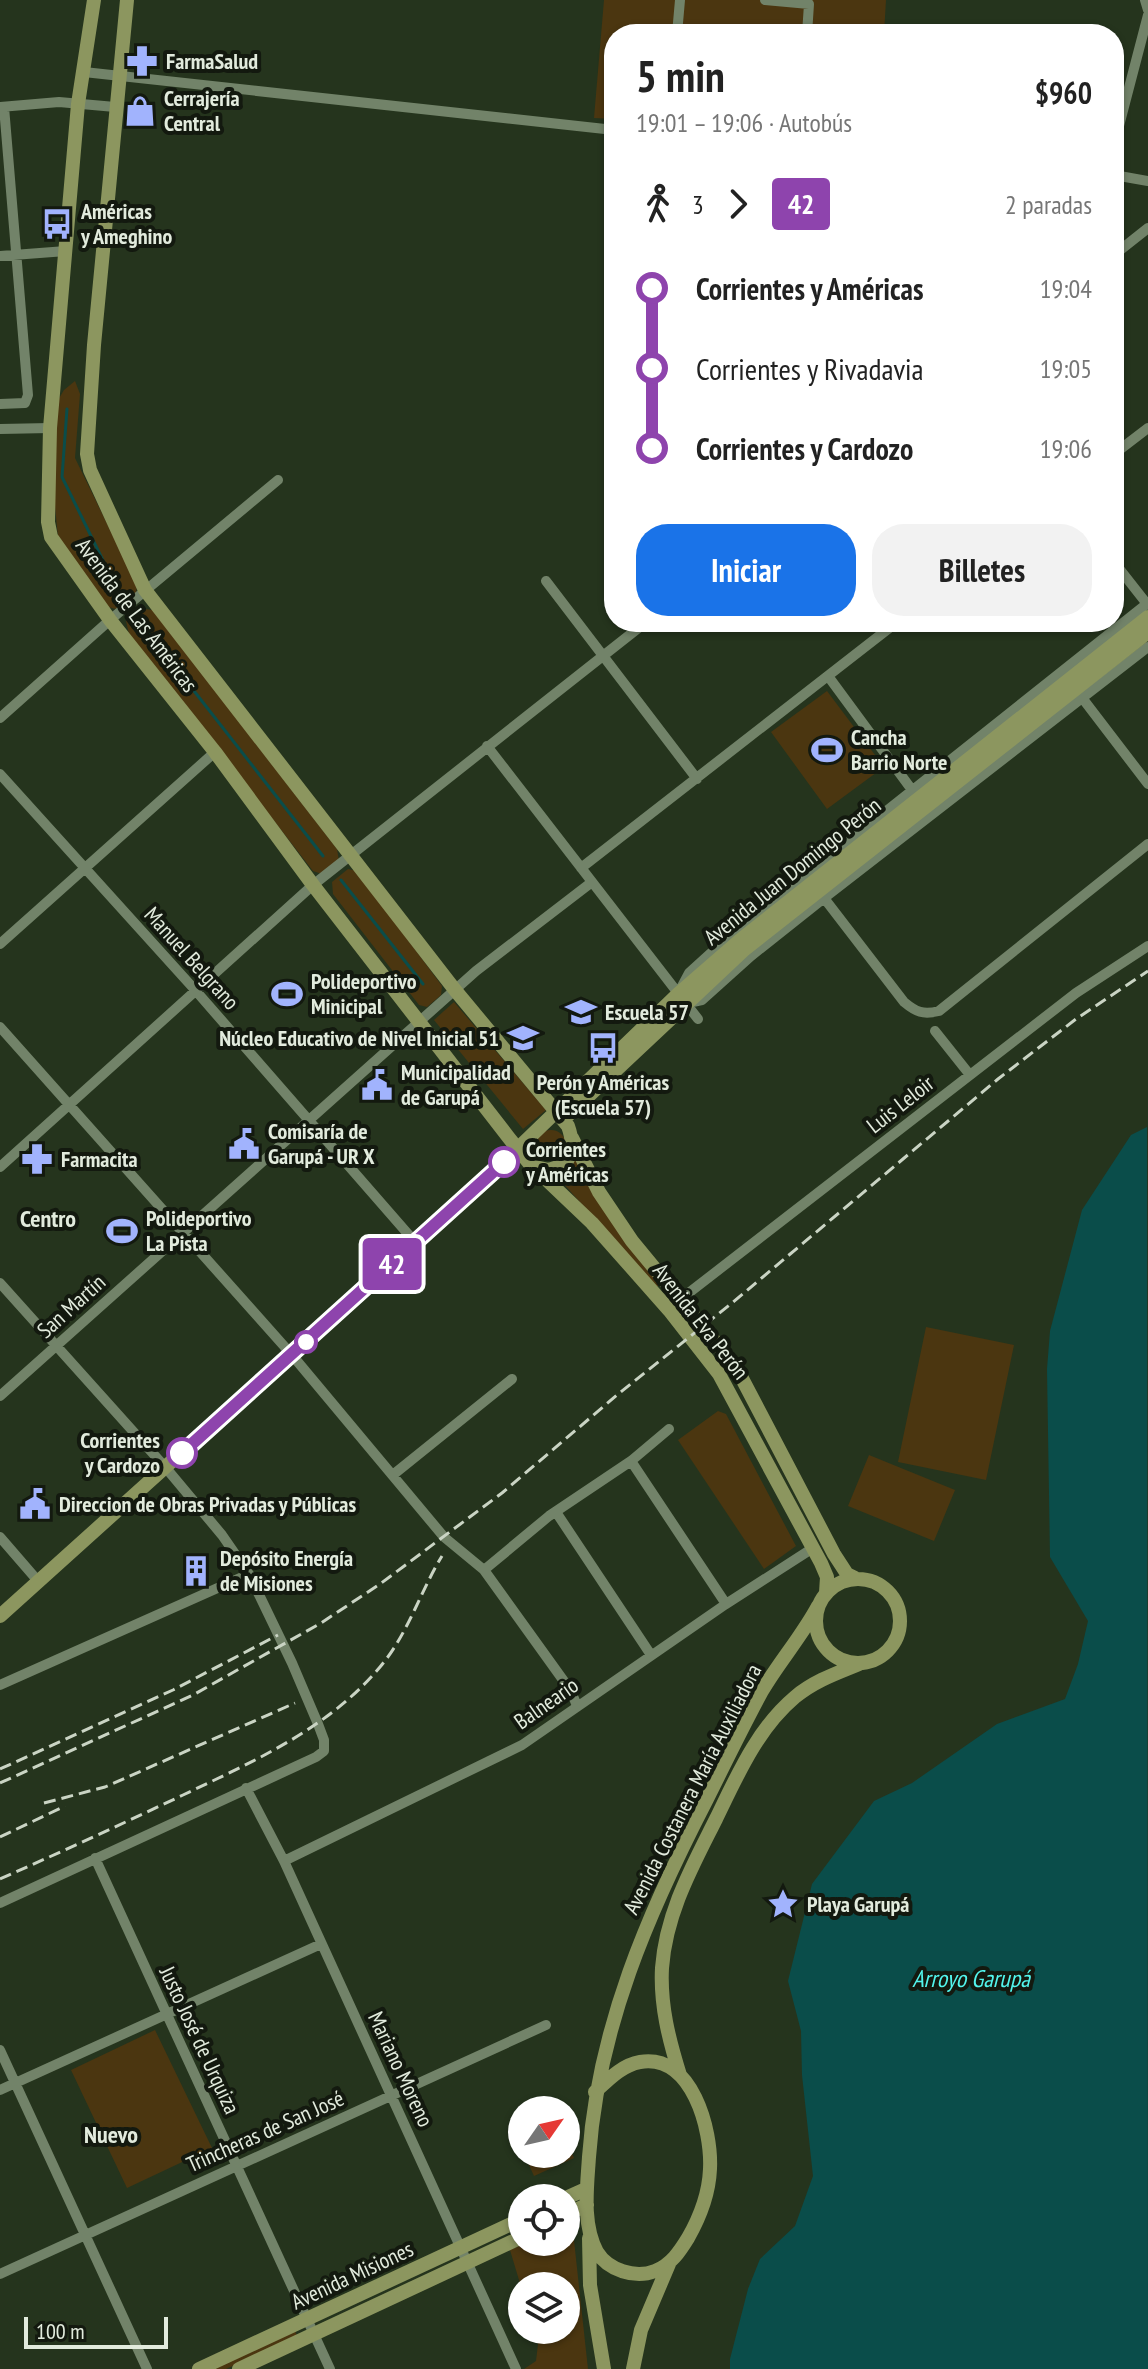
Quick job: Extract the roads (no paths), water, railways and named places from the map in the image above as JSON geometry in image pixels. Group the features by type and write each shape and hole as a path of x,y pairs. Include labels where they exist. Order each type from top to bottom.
{"main road":[{"name":"Avenida de Las Américas","path":"94,0 78,104 50,428 48,522 51,537 110,620 215,752 313,885 517,1148"},
{"name":"Avenida de Las Américas","path":"127,0 115,107 87,454 90,470 145,590 455,990 559,1116"},
{"name":"Avenida Juan Domingo Perón","path":"1124,628 1148,608"},
{"name":"Avenida Juan Domingo Perón","path":"0,1616 292,1355 517,1148 559,1116 811,882 1118,632"},
{"name":"Avenida Juan Domingo Perón","path":"682,999 817,889 1148,632"},
{"name":"Avenida Eva Perón","path":"559,1116 599,1192 730,1392 827,1577 822,1599"},
{"path":"534,1167 549,1170 564,1165 572,1149 572,1138"},
{"name":"Avenida Eva Perón","path":"517,1148 736,1367 834,1554 847,1574 855,1578"},
{"path":"855,1578 872,1580 892,1595 899,1607 901,1621 899,1634 884,1655 859,1664 843,1661 827,1650 817,1630 822,1599 836,1584 855,1578"},
{"name":"Avenida Costanera María Auxiliadora","path":"595,2092 612,2019 665,1881 761,1694 822,1599"},
{"name":"Avenida Costanera María Auxiliadora","path":"680,2075 661,1995 662,1964 669,1924 682,1888 744,1762 769,1724 804,1690 859,1664"},
{"path":"604,2369 590,2285 586,2189 595,2092 619,2071 639,2062 654,2062 680,2075 695,2096 705,2122 710,2173 701,2212 684,2245 670,2262 641,2330 633,2369"},
{"path":"580,2192 586,2189"},
{"path":"580,2208 587,2205"},
{"name":"Avenida Misiones","path":"199,2369 508,2226"},
{"path":"589,2234 602,2260 622,2271 652,2273 670,2262"},
{"name":"Avenida Misiones","path":"239,2369 508,2244"}],"street":[{"path":"678,24 680,0"},
{"path":"765,0 809,4 808,24"},
{"path":"1124,107 1147,19 1145,0"},
{"path":"84,72 604,129"},
{"path":"0,404 25,403 28,395 18,254 2,107 59,102 115,107"},
{"path":"1124,177 1148,181"},
{"path":"1124,247 1148,228"},
{"path":"0,256 66,251"},
{"path":"0,429 50,428"},
{"path":"1124,446 1148,428"},
{"path":"0,718 145,590 278,480"},
{"path":"1124,576 1148,608 1124,627"},
{"path":"546,581 697,779"},
{"path":"0,1167 313,885 633,632"},
{"path":"581,868 884,632"},
{"path":"682,999 689,973 733,933 1117,632"},
{"path":"682,999 702,1000 824,898 1148,647"},
{"path":"828,676 912,790"},
{"path":"1083,699 1148,784"},
{"path":"487,746 698,1019"},
{"path":"0,944 215,752"},
{"name":"Manuel Belgrano","path":"0,774 196,991 415,1242"},
{"path":"824,898 904,1002 920,1013 939,1011 1148,844"},
{"name":"San Martín","path":"0,1396 455,990 592,882"},
{"name":"Luis Leloir","path":"674,1305 1076,993 1148,946"},
{"path":"0,1027 292,1355 444,1537 484,1570 571,1691 577,1706"},
{"path":"935,1031 970,1075"},
{"path":"0,1283 222,1535 249,1574 324,1740 324,1751 0,1903"},
{"path":"394,1474 512,1379"},
{"path":"484,1570 556,1512 631,1461 669,1429"},
{"path":"631,1461 726,1604"},
{"path":"556,1512 651,1655"},
{"path":"0,1537 38,1581"},
{"name":"Balneario","path":"284,1861 522,1745 813,1548"},
{"path":"0,1685 249,1574"},
{"name":"Mariano Moreno","path":"246,1788 284,1861 516,2369"},
{"name":"Justo José de Urquiza","path":"95,1858 330,2369"},
{"path":"0,2090 321,1944"},
{"name":"Trincheras de San José","path":"0,2274 546,2025"},
{"path":"0,2050 147,2369"}],"water":[{"name":"Arroyo Garupá","path":"1147,1127 1148,2369 730,2369 748,2289 760,2259 795,2226 813,2176 802,2075 801,2031 788,1981 812,1884 874,1801 912,1783 997,1724 1065,1699 1078,1664 1088,1621 1050,1557 1047,1369 1050,1331 1082,1210 1131,1135"}],"waterway":[{"path":"67,409 62,477 118,591"},
{"path":"137,618 323,856"},
{"path":"341,880 423,984"}],"railway":[{"path":"0,1783 193,1695 321,1623 380,1584 502,1493 998,1079 1076,1019 1148,971"},
{"path":"0,1879 236,1769 314,1726 360,1689 390,1654 442,1556"},
{"path":"0,1769 173,1690 278,1635"},
{"path":"44,1803 105,1787 295,1703"},
{"path":"0,1837 65,1806"}],"place":[{"name":"FarmaSalud","path":"142,61"},
{"name":"Cerrajería Central","path":"140,111"},
{"name":"Américas y Ameghino","path":"57,224"},
{"name":"Cancha Barrio Norte","path":"827,750"},
{"name":"Polideportivo Minicipal","path":"287,994"},
{"name":"Escuela 57","path":"581,1012"},
{"name":"Núcleo Educativo de Nivel Inicial 51","path":"523,1038"},
{"name":"Perón y Américas (Escuela 57)","path":"603,1048"},
{"name":"Municipalidad de Garupá","path":"377,1085"},
{"name":"Comisaría de Garupá - UR X","path":"244,1144"},
{"name":"Farmacita","path":"37,1159"},
{"name":"Corrientes y Américas","path":"504,1162"},
{"name":"Polideportivo La Pista","path":"122,1231"},
{"name":"Corrientes y Cardozo","path":"182,1453"},
{"name":"Direccion de Obras Privadas y Públicas","path":"35,1504"},
{"name":"Depósito Energía de Misiones","path":"196,1571"},
{"name":"Playa Garupá","path":"783,1904"}],"district":[{"name":"Centro","path":"48,1219"},
{"name":"Nuevo","path":"111,2135"}]}
